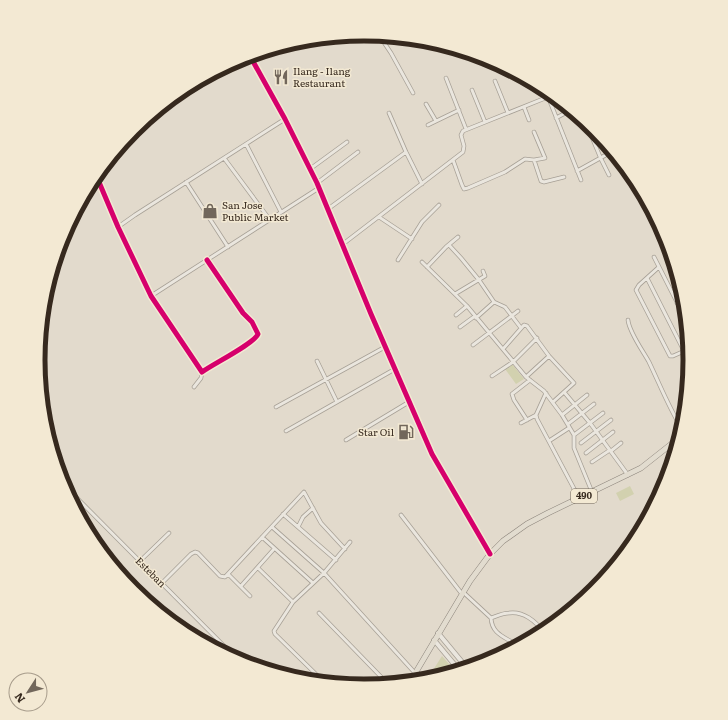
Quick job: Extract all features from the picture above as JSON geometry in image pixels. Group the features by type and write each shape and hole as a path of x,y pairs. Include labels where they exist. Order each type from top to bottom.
{"main road":[{"name":"490","path":"415,673 463,593 490,554 503,541 527,524 628,475 670,449"}],"street":[{"path":"383,42 413,93"},
{"path":"253,61 285,119 317,183 385,347 432,454 490,554"},
{"path":"446,78 466,129"},
{"path":"495,80 508,113"},
{"path":"472,90 485,122"},
{"path":"343,244 464,150 461,135 466,129 546,99"},
{"path":"549,101 581,180"},
{"path":"426,104 436,121"},
{"path":"524,107 529,120"},
{"path":"428,125 459,110"},
{"path":"388,113 422,184"},
{"path":"556,118 565,113"},
{"path":"118,227 285,119"},
{"path":"453,160 462,185 465,189 505,172 525,159 544,159 545,156 534,132"},
{"path":"590,135 600,159 609,175"},
{"path":"310,169 347,142"},
{"path":"246,144 281,212"},
{"path":"317,183 358,152"},
{"path":"328,209 406,152"},
{"path":"577,171 607,154"},
{"path":"224,158 270,220"},
{"path":"534,160 542,181 544,182 564,177"},
{"path":"186,182 228,247"},
{"path":"99,183 118,227 151,296 202,372 201,378 194,387"},
{"path":"151,296 319,188"},
{"path":"398,260 422,222 439,204"},
{"path":"379,217 412,239"},
{"path":"427,267 458,237"},
{"path":"449,245 479,280 494,302 505,307 521,328"},
{"path":"654,258 677,303"},
{"path":"202,372 255,339 258,334 252,322 243,313 207,260"},
{"path":"422,262 467,306 526,377 546,393 553,402 574,435 574,448 592,492"},
{"path":"659,268 637,288 638,294 670,356 683,352"},
{"path":"455,294 485,276 483,271"},
{"path":"647,278 682,348"},
{"path":"460,327 494,302"},
{"path":"456,315 467,306"},
{"path":"473,345 518,311"},
{"path":"628,320 630,328 677,421"},
{"path":"502,349 524,325 527,326 549,356 574,383 553,402"},
{"path":"492,376 513,362 537,338"},
{"path":"276,407 385,347"},
{"path":"526,377 549,356"},
{"path":"317,360 337,402"},
{"path":"286,430 395,369"},
{"path":"527,420 514,400 512,394 530,380"},
{"path":"564,392 590,423 628,475"},
{"path":"521,424 536,415 546,393"},
{"path":"562,415 587,395"},
{"path":"346,440 409,402"},
{"path":"549,441 594,404"},
{"path":"574,435 603,413"},
{"path":"536,415 539,424 579,498"},
{"path":"581,443 611,420"},
{"path":"586,453 613,432"},
{"path":"592,462 621,443"},
{"path":"162,583 191,554 195,552 198,553 223,578 304,492 323,526 344,549"},
{"name":"Esteban","path":"77,499 224,646"},
{"path":"298,527 303,517 313,508"},
{"path":"283,514 336,560"},
{"path":"400,515 463,593 491,618 492,627 502,637 512,642"},
{"path":"272,527 324,573 415,673"},
{"path":"140,561 169,533"},
{"path":"262,537 313,584"},
{"path":"317,675 275,632 275,629 293,602 324,573 350,542"},
{"path":"241,586 274,549"},
{"path":"258,568 293,602"},
{"path":"228,574 250,596"},
{"path":"491,618 510,612 522,614 539,626"},
{"path":"319,613 382,678"},
{"path":"438,633 463,663"},
{"path":"434,640 455,666"}],"green space":[{"path":"512,364 524,379 516,384 505,369"},
{"path":"630,486 634,494 620,501 616,493"},
{"path":"442,656 451,667 447,668 432,672"}],"cycle path":[{"path":"253,61 285,119 317,183 371,314 432,454 490,554"},
{"path":"99,183 118,227 151,296 202,372 250,343 258,334 252,322 243,313 207,260"}],"place":[{"name":"Ilang - Ilang Restaurant","path":"281,77"},
{"name":"San Jose Public Market","path":"210,211"},
{"name":"Star Oil","path":"406,432"}]}
